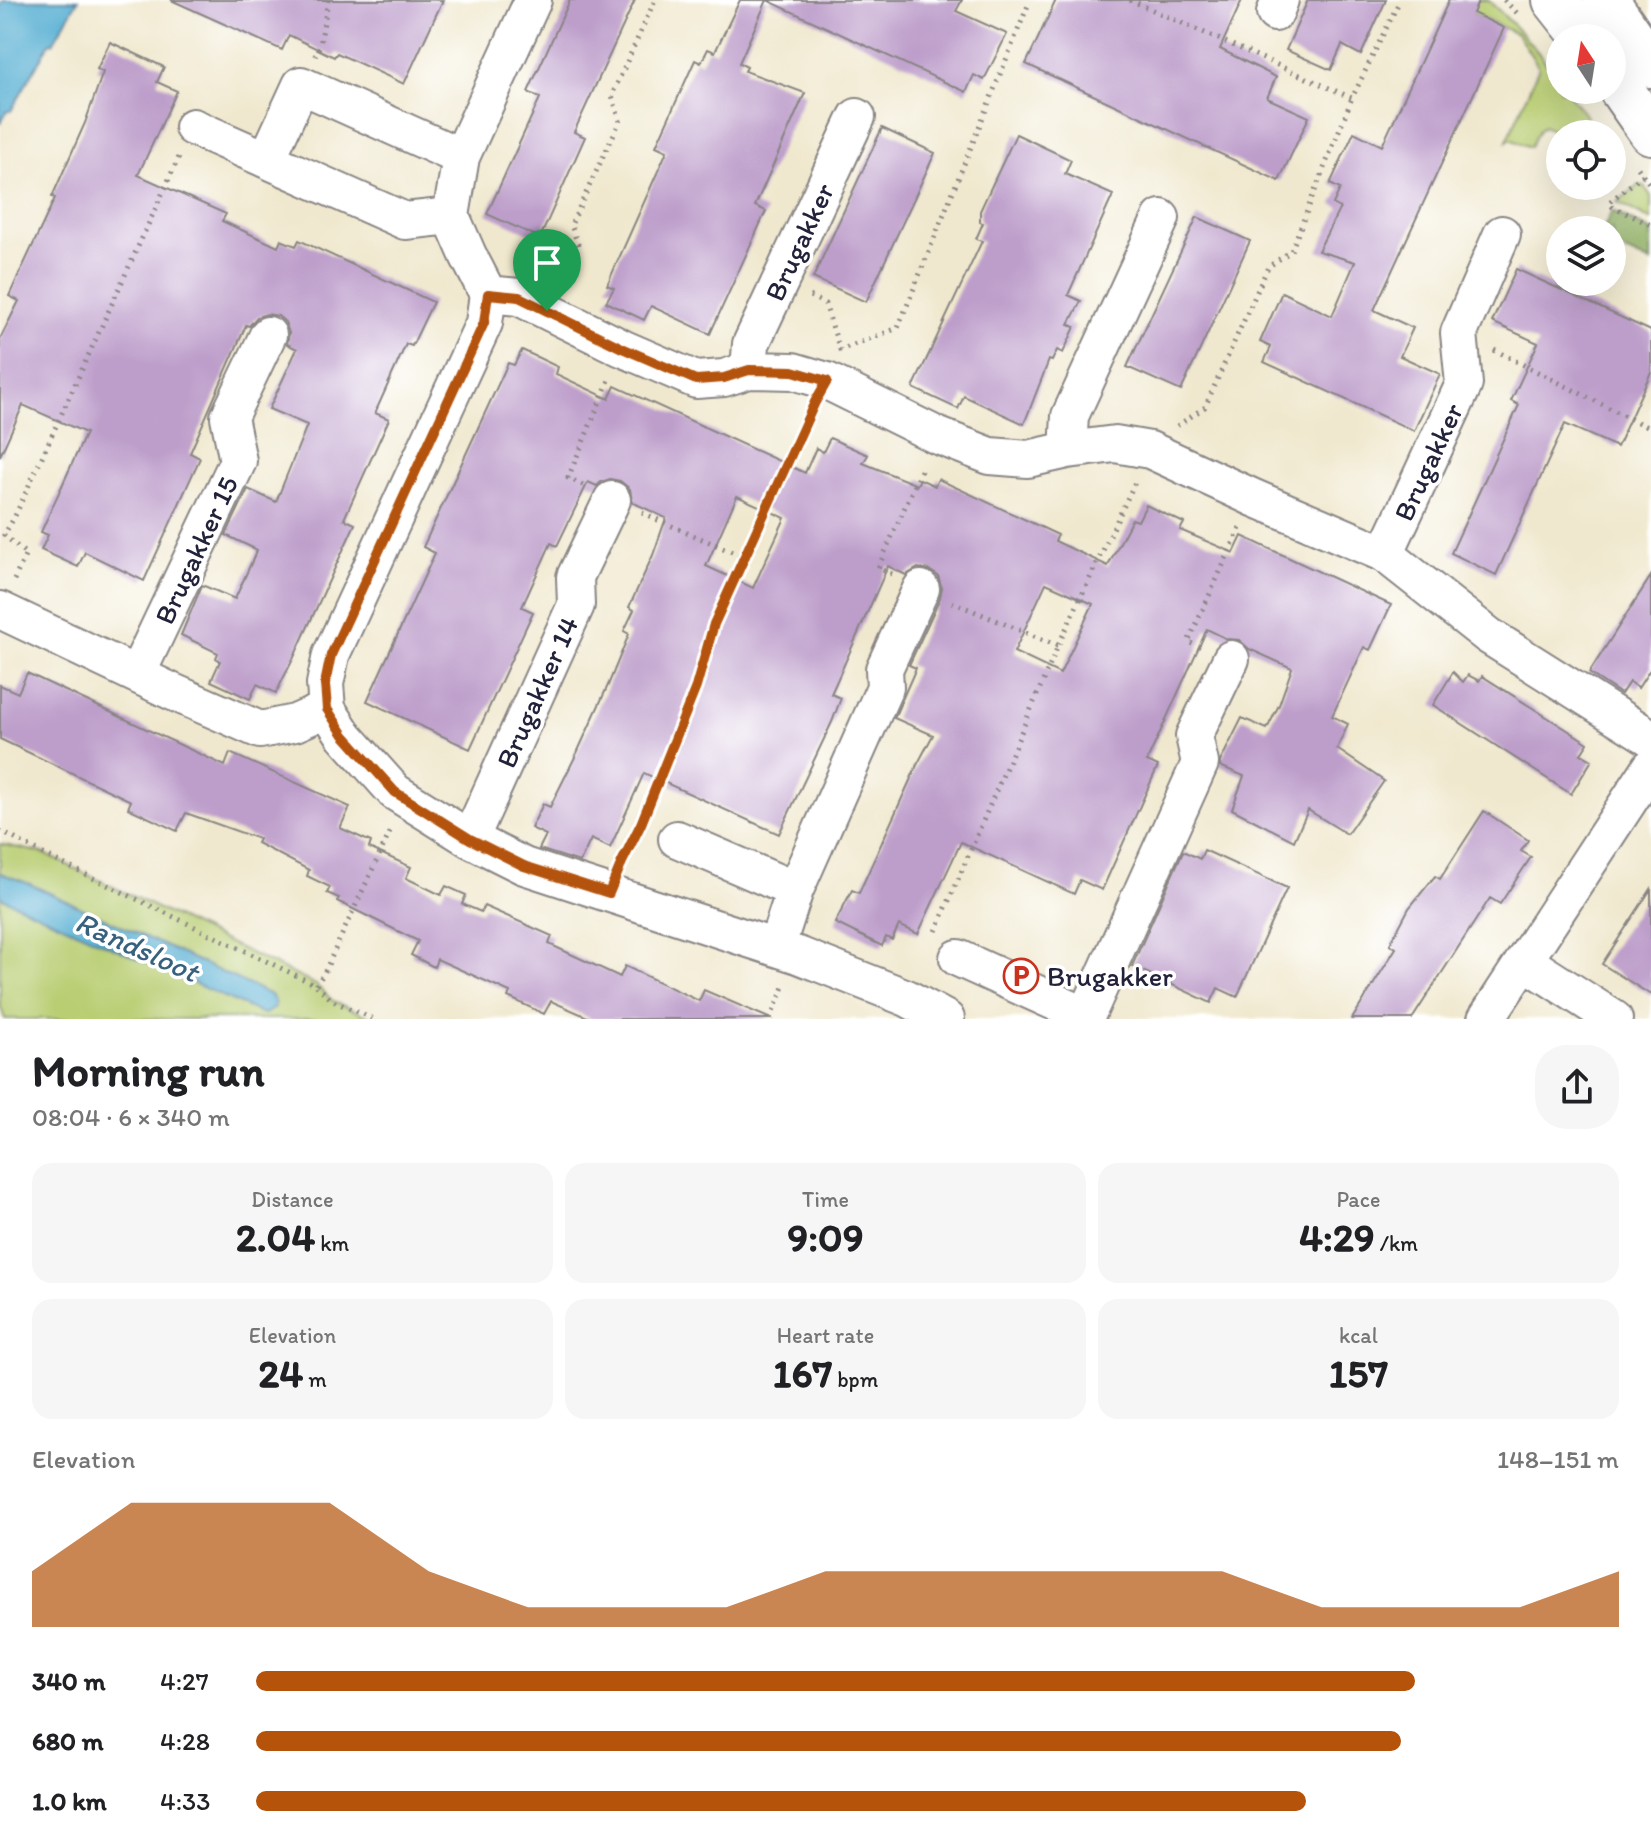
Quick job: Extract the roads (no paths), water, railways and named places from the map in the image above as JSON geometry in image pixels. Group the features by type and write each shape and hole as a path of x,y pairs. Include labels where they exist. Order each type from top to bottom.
{"street":[{"path":"533,0 461,157 451,216 488,294 484,323 331,655 325,684 327,709 344,735 395,792 470,839 524,866 776,948 907,998 946,1019"},
{"path":"1555,0 1574,24"},
{"path":"1606,0 1651,65"},
{"path":"267,159 301,85 461,157"},
{"path":"1626,96 1651,132"},
{"name":"Brugakker","path":"749,370 751,344 857,117"},
{"path":"193,127 405,221 451,216"},
{"path":"1068,450 1070,416 1161,218"},
{"name":"Brugakker","path":"1385,554 1464,384 1459,333 1502,234"},
{"name":"Brugakker","path":"488,294 519,297 622,348 696,380 724,378 749,370 793,371 827,381 936,435 990,456 1028,459 1115,444 1157,454 1385,554 1489,636 1651,738"},
{"name":"Brugakker 15","path":"137,674 238,461 229,417 268,335"},
{"name":"Brugakker 14","path":"470,839 576,605 575,577 612,500"},
{"path":"776,948 795,890 885,687 884,669 921,589"},
{"path":"0,610 260,730 295,723 327,709"},
{"path":"946,947 1086,1017 1200,763 1194,736 1231,659"},
{"path":"1486,1019 1651,767"},
{"path":"677,839 795,890"},
{"path":"1524,961 1614,1019"}],"water":[{"path":"4,0 78,0 0,124 0,5"},
{"name":"Randsloot","path":"0,873 271,995 274,1008 265,1014 260,1013 0,897"}],"place":[{"name":"Brugakker","path":"1021,976"}]}
